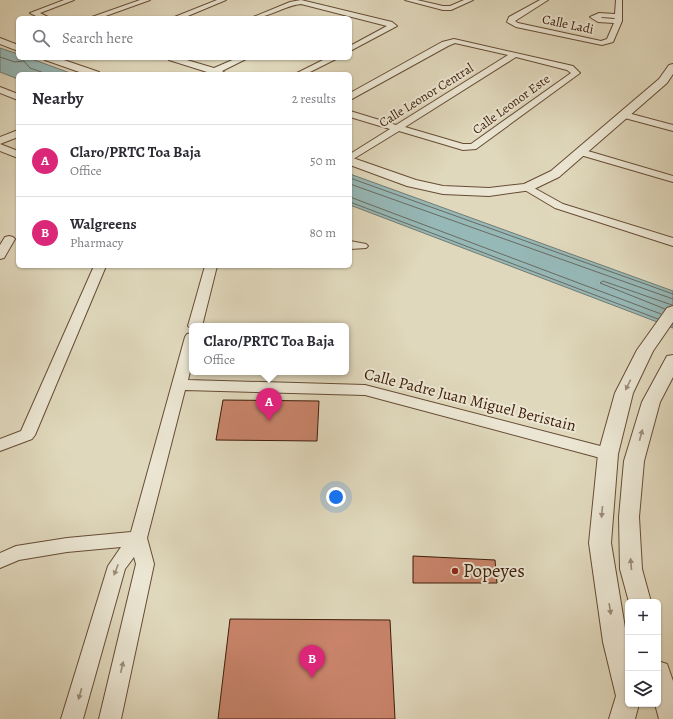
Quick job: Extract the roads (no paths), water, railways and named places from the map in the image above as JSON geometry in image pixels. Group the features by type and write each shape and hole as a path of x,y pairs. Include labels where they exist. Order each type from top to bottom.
{"street":[{"path":"41,16 34,13 71,0"},
{"path":"99,16 147,0"},
{"path":"181,16 223,0"},
{"path":"408,0 443,8 451,8 470,0"},
{"name":"Calle Ladi","path":"545,0 512,19 511,22 602,43 610,40 611,38 618,19 619,0"},
{"path":"260,16 292,3 301,2 393,26 352,48"},
{"path":"339,16 346,13"},
{"path":"0,41 16,46"},
{"path":"352,96 445,44 454,41 515,54"},
{"name":"Calle Leonor Este","path":"397,128 463,147 473,147 576,72 570,68 515,54"},
{"name":"Calle Leonor Central","path":"352,157 515,54"},
{"path":"54,60 89,72"},
{"path":"178,60 212,72"},
{"path":"217,72 240,60"},
{"path":"303,72 330,60"},
{"path":"352,162 412,183 443,190 489,192 527,187 555,174 663,81 673,67"},
{"path":"0,90 16,96"},
{"path":"352,115 397,128"},
{"path":"624,115 673,128"},
{"path":"0,141 16,135"},
{"path":"0,147 16,154"},
{"path":"581,152 673,179"},
{"path":"527,187 559,206 673,242"},
{"path":"0,255 9,239"},
{"path":"352,245 362,246"},
{"path":"0,445 27,435 99,268"},
{"path":"196,323 210,268"},
{"path":"625,684 615,642 600,543 608,454 624,393 645,350 673,311"},
{"path":"72,719 117,566 138,538 189,348"},
{"path":"639,599 631,569 629,517 634,461 650,402 673,360"},
{"name":"Calle Padre Juan Miguel Beristain","path":"179,385 365,390 608,454"},
{"path":"0,561 16,553 67,545 138,538"},
{"path":"110,719 145,564 138,538"},
{"path":"661,682 671,717"},
{"path":"622,719 625,707"},
{"path":"631,707 634,719"}],"water":[{"path":"0,48 16,53 16,60 34,60 68,72 16,72 16,78 0,72"},
{"path":"352,175 673,291 673,328 352,206"}],"place":[{"name":"Claro/PRTC Toa Baja","path":"269,421"},
{"name":"Popeyes","path":"455,571"},
{"name":"Walgreens","path":"312,678"}]}
